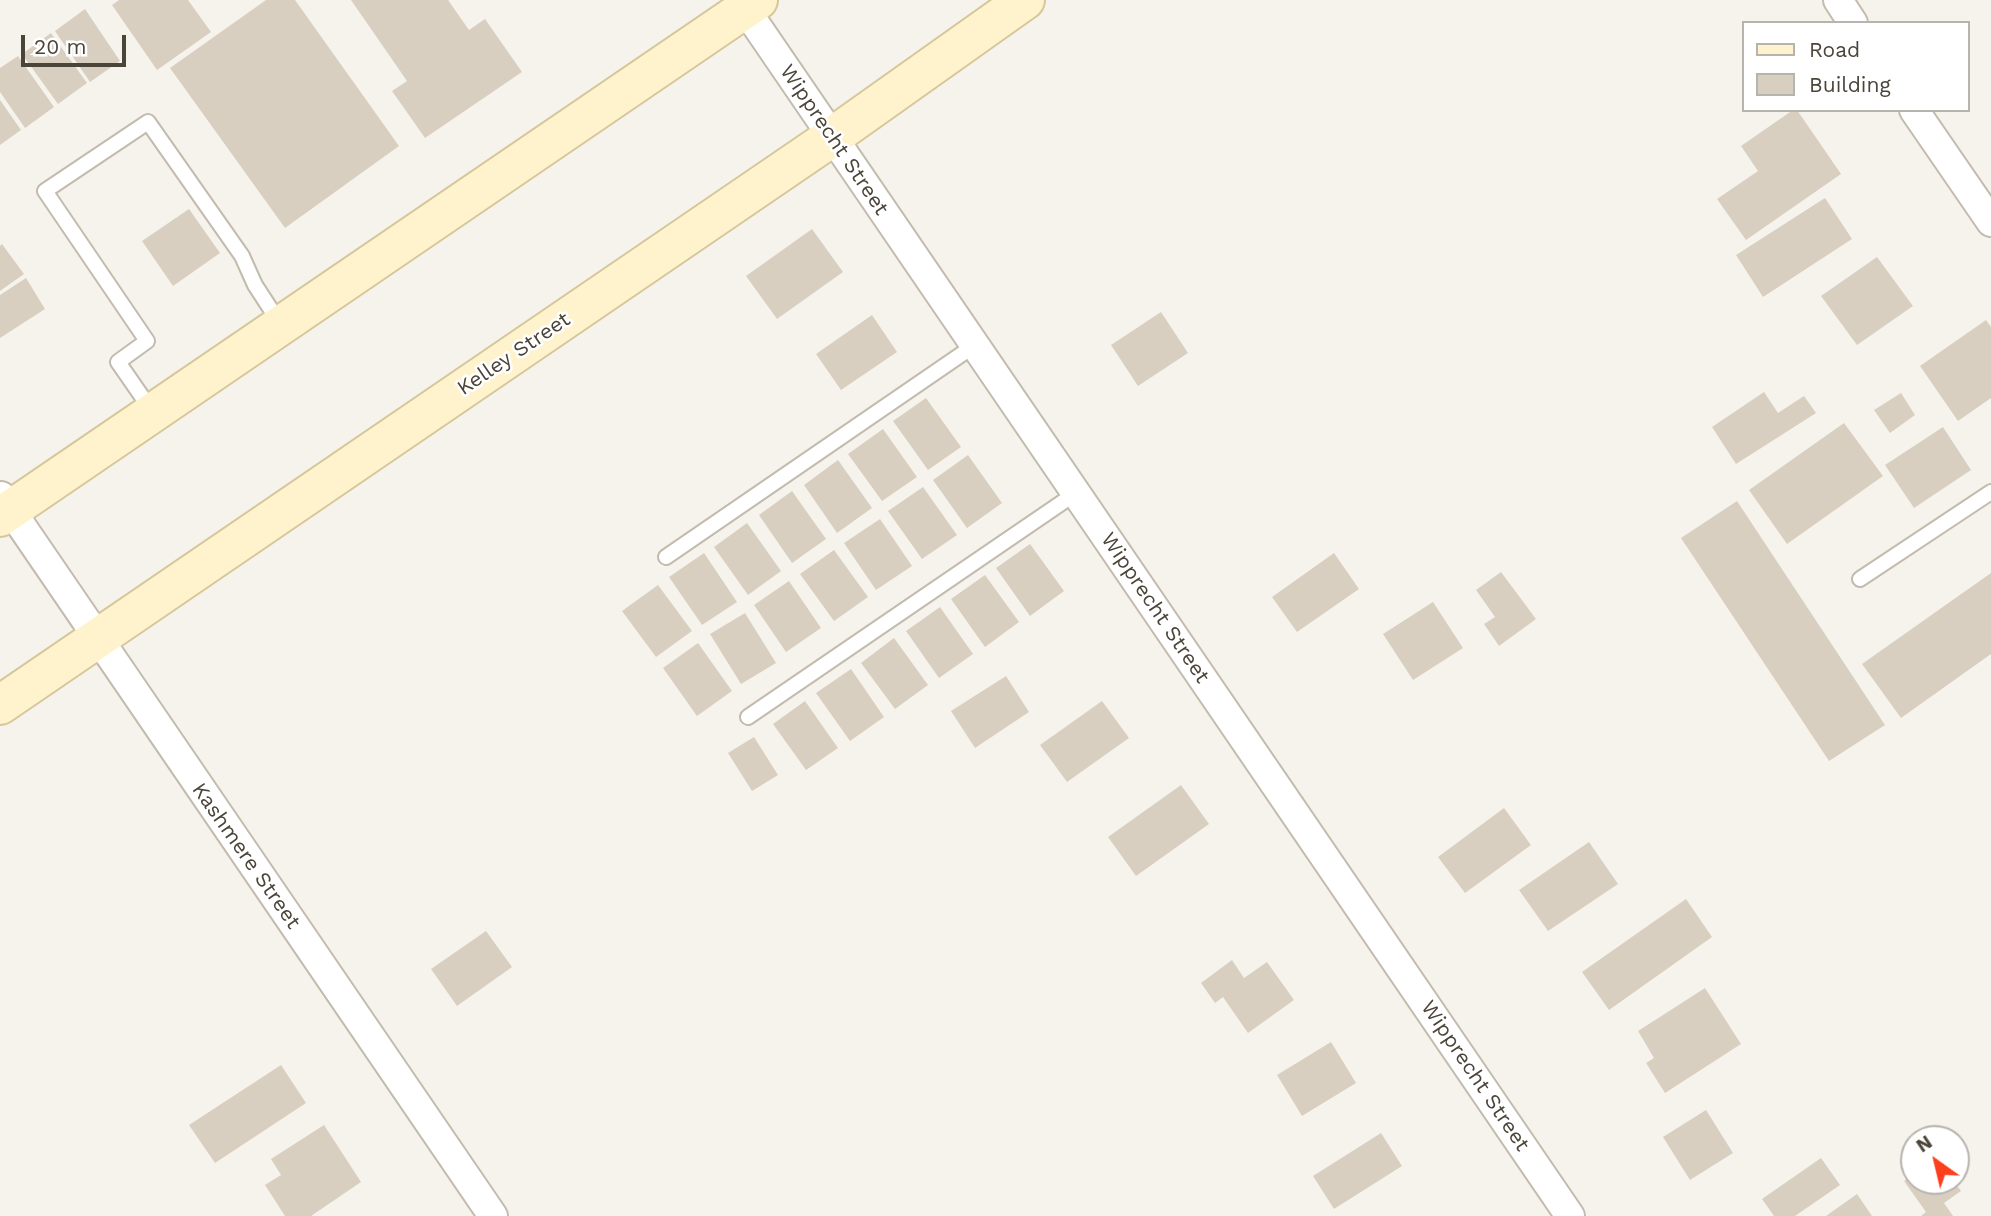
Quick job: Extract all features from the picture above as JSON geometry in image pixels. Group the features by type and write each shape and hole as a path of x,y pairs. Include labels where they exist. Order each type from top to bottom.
{"main road":[{"name":"Kelley Street","path":"0,705 832,137 1025,0"},
{"path":"3,507 152,412 281,325 747,3"}],"street":[{"path":"1838,0 1852,21"},
{"name":"Wipprecht Street","path":"747,3 832,137 1570,1216"},
{"path":"1915,112 1991,222"},
{"name":"Kashmere Street","path":"3,507 493,1216"}],"lane":[{"path":"152,412 118,362 147,341 45,191 148,122 242,256 255,285 281,325"},
{"path":"666,556 975,345"},
{"path":"1860,579 1991,492"},
{"path":"748,717 1076,493"}],"building":[{"path":"119,0 188,0 211,32 157,70 112,5"},
{"path":"266,0 295,0 399,146 285,228 170,68"},
{"path":"351,0 448,0 469,30 485,19 522,72 425,138 392,91 407,81"},
{"path":"85,9 120,61 90,82 55,31"},
{"path":"51,33 87,83 58,104 22,54"},
{"path":"18,56 54,107 25,128 0,92 0,68"},
{"path":"0,100 21,130 0,145"},
{"path":"1790,112 1798,112 1841,174 1746,240 1717,199 1758,171 1741,146"},
{"path":"1825,198 1852,239 1763,297 1736,255"},
{"path":"189,209 220,253 173,286 142,241"},
{"path":"812,229 843,272 777,319 746,276"},
{"path":"2,244 24,274 0,291 0,246"},
{"path":"1877,257 1913,306 1857,345 1821,296"},
{"path":"26,278 45,309 0,338 0,295"},
{"path":"1161,312 1188,353 1138,386 1111,345"},
{"path":"872,315 897,352 841,390 816,354"},
{"path":"1986,320 1991,327 1991,398 1958,421 1920,366"},
{"path":"1764,392 1778,413 1804,396 1816,413 1736,464 1712,427"},
{"path":"1901,393 1915,415 1890,433 1874,410"},
{"path":"926,398 961,447 928,470 893,421"},
{"path":"1844,423 1883,476 1787,544 1749,490"},
{"path":"1943,427 1971,470 1914,508 1885,465"},
{"path":"883,429 917,477 882,501 848,454"},
{"path":"968,455 1002,503 967,528 933,480"},
{"path":"838,460 872,508 837,533 804,485"},
{"path":"923,487 957,535 922,559 888,511"},
{"path":"792,491 826,539 792,563 759,515"},
{"path":"1737,501 1885,725 1829,761 1681,538"},
{"path":"880,519 912,566 876,590 844,543"},
{"path":"747,523 781,571 748,595 714,547"},
{"path":"1030,544 1064,591 1030,616 996,568"},
{"path":"834,550 868,597 834,621 800,574"},
{"path":"704,553 737,602 702,625 669,577"},
{"path":"1334,553 1359,589 1297,632 1272,597"},
{"path":"1501,572 1536,619 1499,646 1484,624 1495,617 1476,590"},
{"path":"1991,573 1991,654 1901,718 1862,664"},
{"path":"985,575 1019,622 985,647 951,599"},
{"path":"789,581 821,628 786,652 754,605"},
{"path":"658,585 692,631 656,657 622,611"},
{"path":"1433,602 1463,648 1413,680 1383,634"},
{"path":"940,607 973,654 939,678 906,631"},
{"path":"745,613 776,663 741,684 710,634"},
{"path":"894,638 928,685 895,709 861,663"},
{"path":"698,643 732,691 697,716 663,668"},
{"path":"851,669 884,717 850,741 816,693"},
{"path":"1006,676 1029,712 975,748 951,711"},
{"path":"805,701 838,748 806,770 773,724"},
{"path":"1102,701 1129,738 1067,782 1040,745"},
{"path":"754,737 778,775 752,791 728,753"},
{"path":"1181,785 1209,824 1136,876 1108,837"},
{"path":"1504,808 1531,845 1465,893 1438,857"},
{"path":"1589,842 1618,884 1548,931 1519,890"},
{"path":"1686,899 1712,937 1609,1010 1582,972"},
{"path":"486,931 512,967 457,1006 431,969"},
{"path":"1232,960 1244,978 1267,962 1294,1000 1248,1033 1223,997 1215,1003 1201,983"},
{"path":"1705,988 1741,1044 1665,1093 1646,1063 1654,1058 1638,1031"},
{"path":"1331,1042 1356,1083 1302,1116 1277,1075"},
{"path":"281,1065 306,1103 215,1163 189,1125"},
{"path":"1706,1110 1733,1153 1690,1180 1663,1137"},
{"path":"324,1125 361,1182 311,1216 285,1216 265,1185 281,1175 271,1159"},
{"path":"1381,1133 1402,1166 1334,1209 1313,1176"},
{"path":"1821,1158 1840,1185 1795,1216 1774,1216 1762,1199"},
{"path":"1857,1194 1872,1216 1826,1216"},
{"path":"1914,1195 1955,1195 1944,1203 1953,1216 1921,1216 1926,1212"}]}
